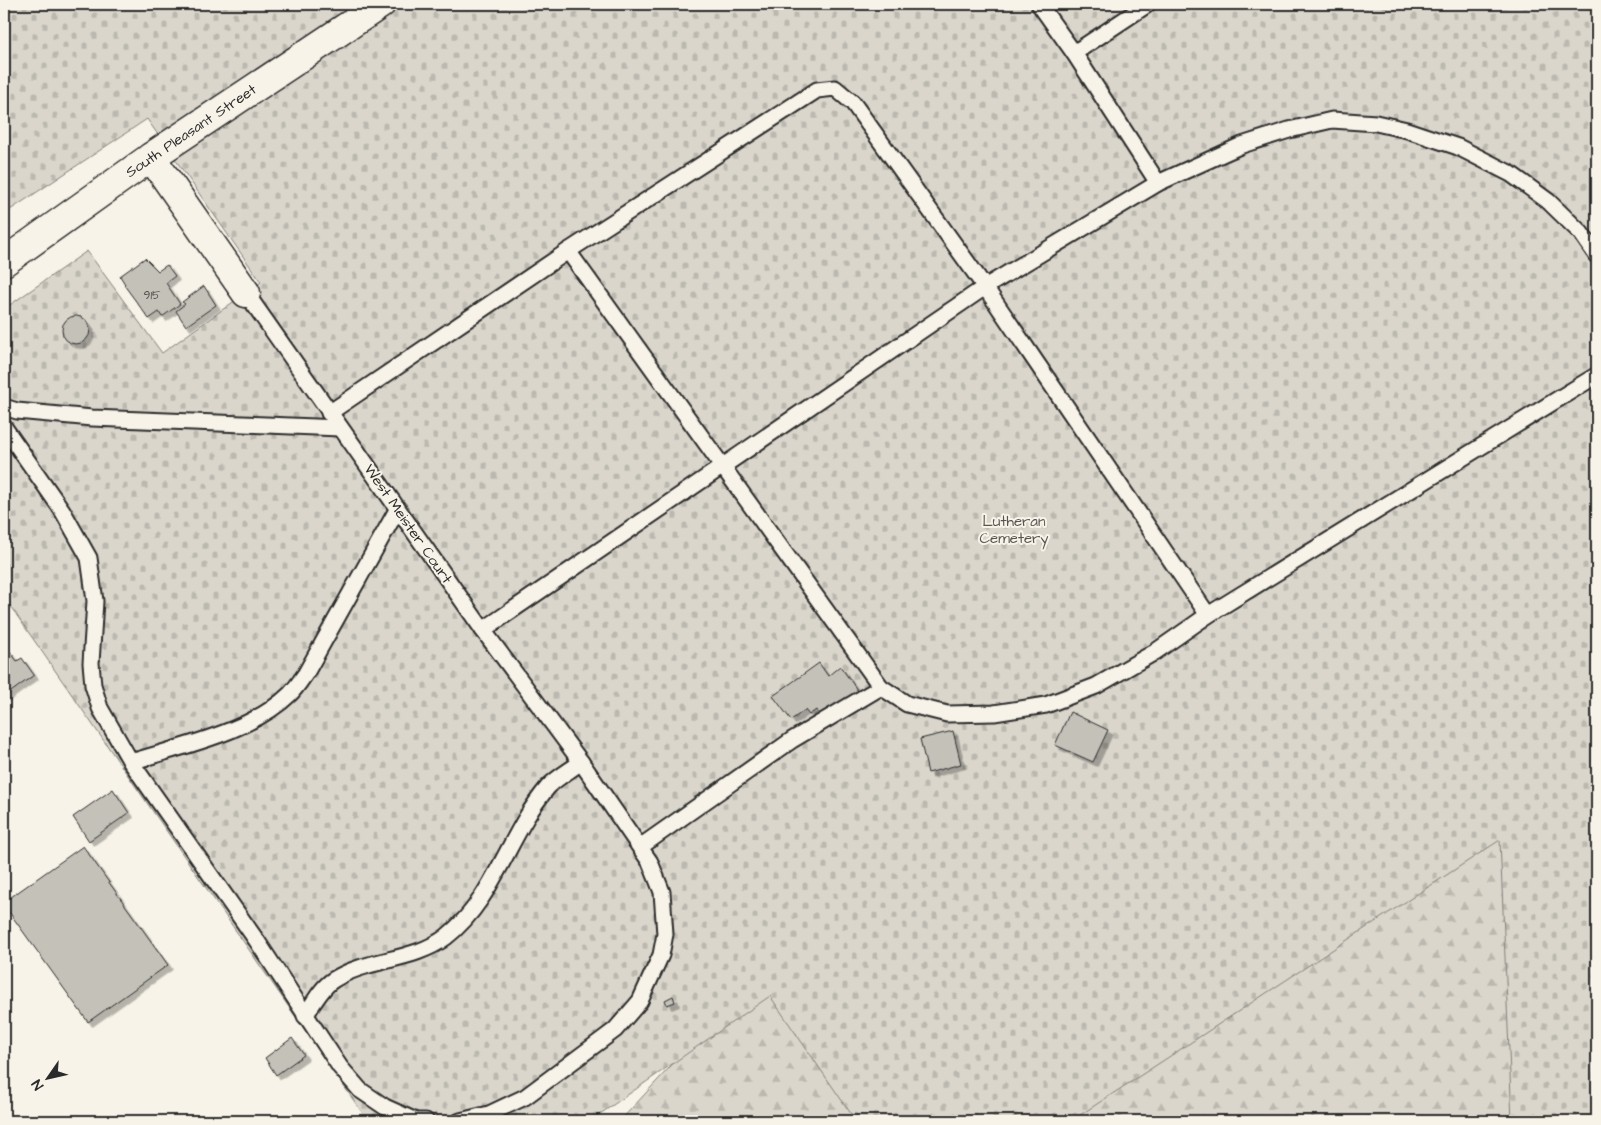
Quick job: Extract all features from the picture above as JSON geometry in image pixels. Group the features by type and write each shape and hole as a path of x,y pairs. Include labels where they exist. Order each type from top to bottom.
{"street":[{"name":"South Pleasant Street","path":"4,262 151,157 380,4"},
{"name":"West Meister Court","path":"151,157 246,293"}],"lane":[{"path":"1039,4 1074,53 1158,183"},
{"path":"1074,53 1148,4"},
{"path":"329,412 568,251 817,90 835,88 853,103 985,287 1208,615"},
{"path":"483,630 985,287 1158,183 1242,145 1289,130 1332,120 1376,123 1406,130 1458,147 1512,174 1555,208 1582,234 1597,256"},
{"path":"568,251 881,687 907,704 947,714 994,713 1046,705 1096,686 1154,652 1208,615 1597,375"},
{"name":"West Meister Court","path":"246,293 397,510 581,762 650,862 662,892 664,934 660,955 640,1001 621,1022 578,1058 525,1097 489,1114 460,1121"},
{"path":"4,407 17,411 92,418 340,428"},
{"path":"4,427 62,510 89,558 95,601 91,663 93,685 100,708 131,762 256,941 340,1067 360,1090 385,1107 416,1121 426,1121"},
{"path":"131,762 229,730 255,719 290,694 306,673 397,510"},
{"path":"640,848 792,740 881,687"},
{"path":"305,1016 318,996 332,980 358,969 424,950 445,937 471,915 548,786 581,762"}],"green space":[{"name":"Lutheran Cemetery","path":"4,4 1597,4 1597,1121 1512,1121 1500,840 1071,1121 856,1121 770,996 590,1121 368,1121 4,597 4,309 87,251 162,353 261,282 147,119 4,214"},
{"path":"1531,824 1597,1121 620,1121 719,1014 712,887"}],"building":[{"path":"145,258 158,271 167,265 175,276 166,283 180,304 162,317 159,312 149,319 124,285 120,276"},
{"path":"204,286 216,305 186,326 176,311 185,304 182,302"},
{"path":"76,316 86,320 90,330 86,340 76,344 66,340 62,330 66,320"},
{"path":"9,650 17,661 22,658 34,675 4,697 4,654"},
{"path":"819,663 828,676 840,666 858,691 822,718 816,710 809,715 805,710 791,720 773,696"},
{"path":"1070,712 1108,730 1093,762 1055,745"},
{"path":"953,731 961,764 928,773 920,739"},
{"path":"113,789 129,813 89,841 73,817"},
{"path":"83,846 168,965 88,1022 4,905 4,902"},
{"path":"673,996 675,1002 667,1005 665,1000"},
{"path":"292,1038 304,1055 276,1075 265,1058"}]}
